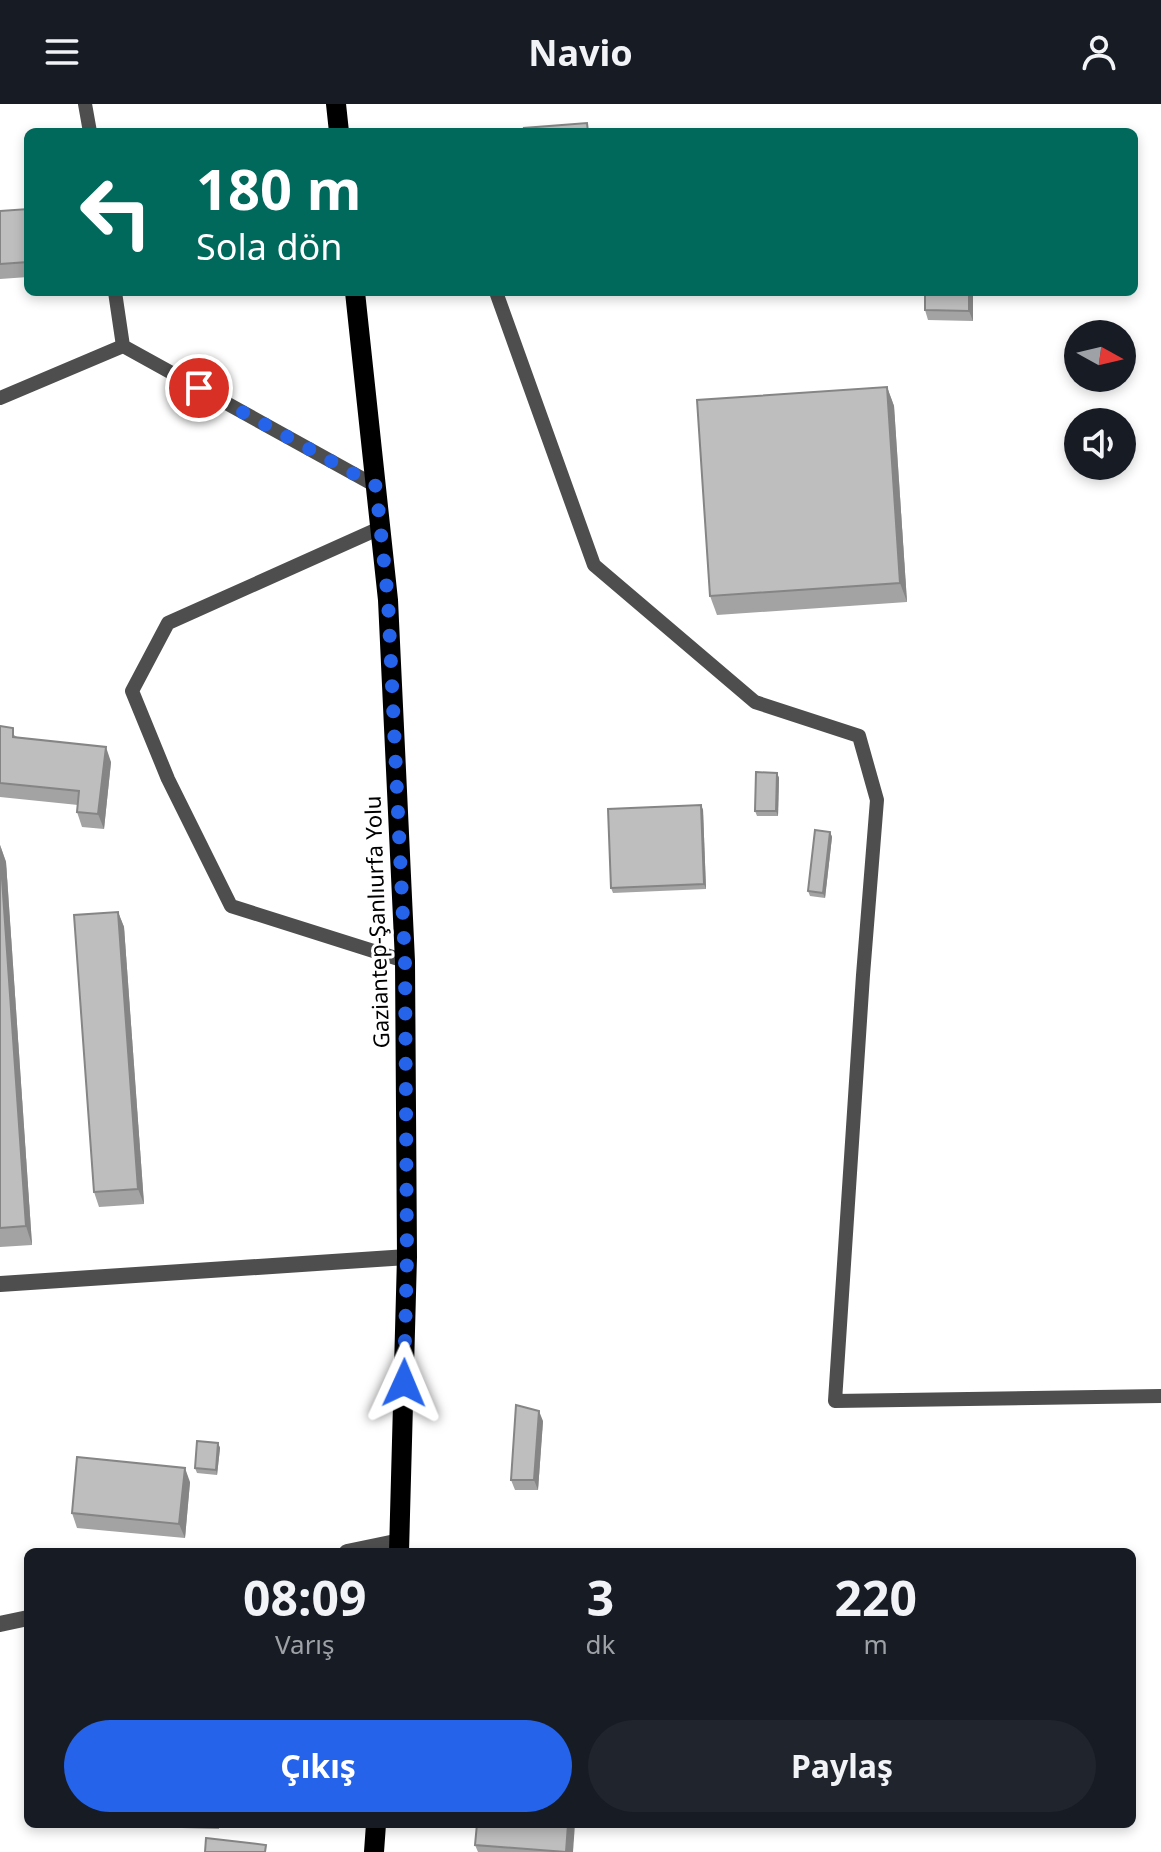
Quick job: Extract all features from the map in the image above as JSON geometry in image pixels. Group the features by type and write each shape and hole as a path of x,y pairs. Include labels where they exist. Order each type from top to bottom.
{"main road":[{"path":"336,104 339,128"},
{"name":"Gaziantep-Şanlıurfa Yolu","path":"355,296 388,600 405,961 407,1257 400,1546"},
{"path":"374,1852 376,1828"}],"street":[{"path":"0,1284 407,1257"},
{"path":"0,1624 24,1619"}],"lane":[{"path":"85,104 89,128"},
{"path":"116,296 123,346"},
{"path":"497,296 594,565 755,702 859,736 877,800 835,1401 1161,1396"},
{"path":"0,398 123,346"},
{"path":"123,346 376,486"},
{"path":"380,528 168,623 132,691 168,779 231,906 405,961"}],"building":[{"path":"587,123 588,128 524,128"},
{"path":"24,209 24,262 0,264 0,211"},
{"path":"925,296 969,296 969,311 925,310"},
{"path":"887,387 900,583 710,596 697,400"},
{"path":"0,726 13,728 13,737 106,747 98,814 77,812 79,791 0,783"},
{"path":"756,772 777,773 776,811 755,811"},
{"path":"701,805 704,884 611,888 608,809"},
{"path":"815,830 830,832 823,893 808,891"},
{"path":"0,850 26,1226 0,1228"},
{"path":"118,912 138,1189 94,1192 74,915"},
{"path":"516,1405 539,1411 534,1480 511,1480"},
{"path":"197,1441 218,1443 216,1470 195,1468"},
{"path":"77,1457 185,1468 179,1524 72,1513"},
{"path":"477,1828 568,1828 566,1852 475,1845"},
{"path":"206,1838 266,1845 265,1852 205,1852"}],"route":[{"path":"199,388 376,486 388,600 405,961 407,1257 404,1383"}]}
